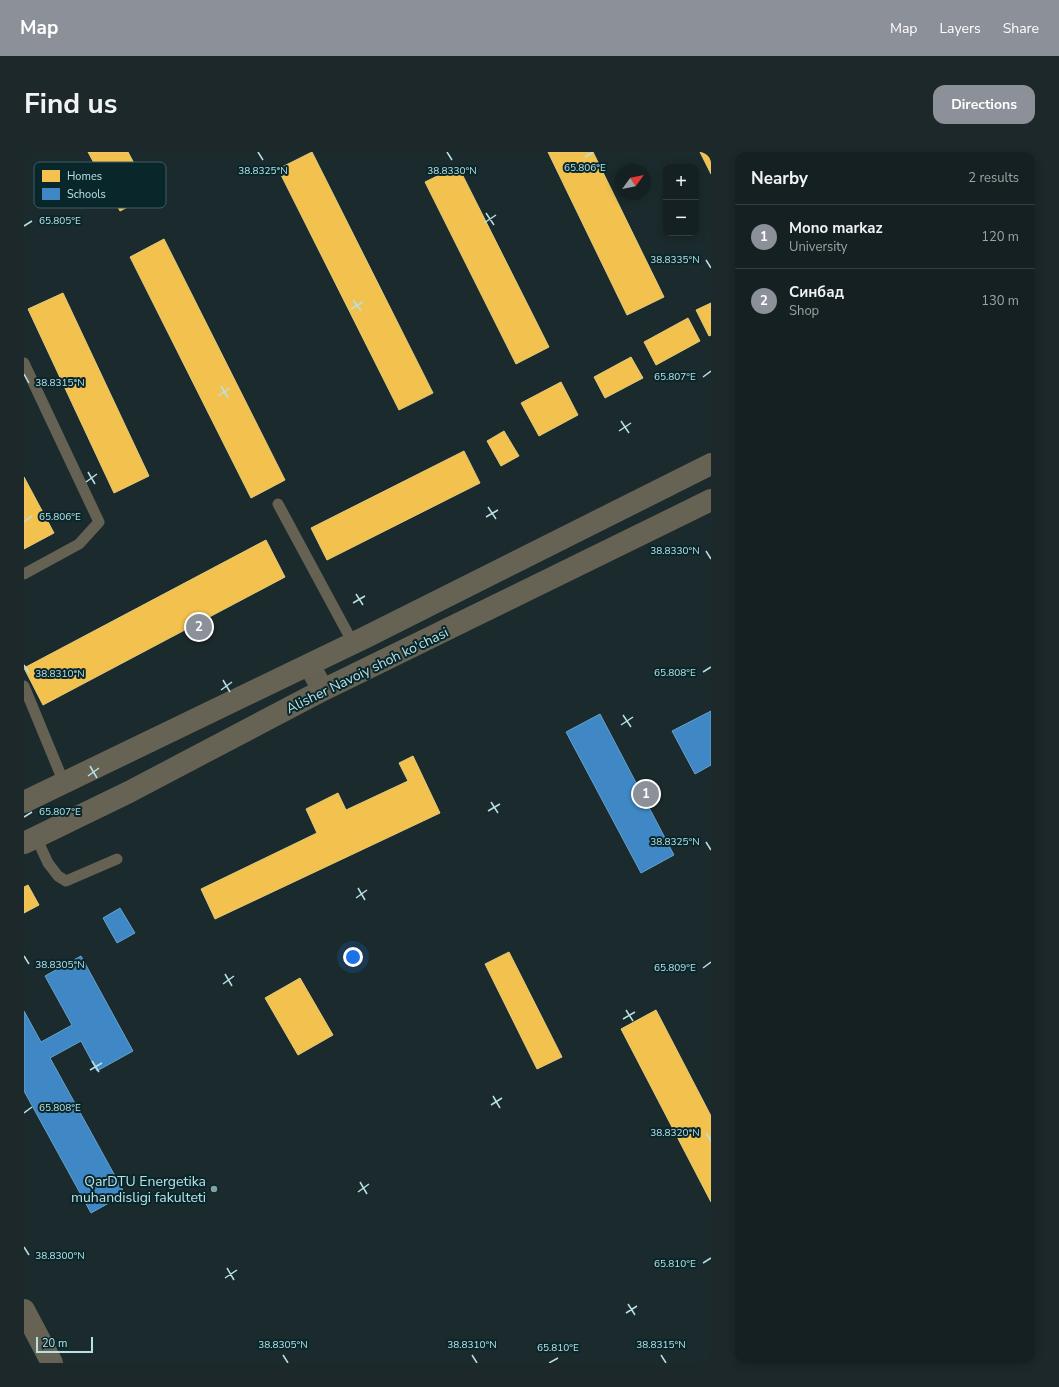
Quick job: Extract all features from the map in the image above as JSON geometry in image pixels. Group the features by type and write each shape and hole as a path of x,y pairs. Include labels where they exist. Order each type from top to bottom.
{"main road":[{"path":"24,802 309,665 711,464"},
{"name":"Alisher Navoiy shoh ko'chasi","path":"30,840 129,792 323,690 711,500"},
{"path":"24,1310 52,1363"}],"street":[{"path":"309,665 323,690"}],"lane":[{"path":"24,363 99,522 79,544 24,574"},
{"path":"278,504 353,643"},
{"path":"24,686 64,783"},
{"path":"30,840 58,876 66,881 117,859"}],"building: Homes":[{"path":"88,152 128,152 133,162 93,162"},
{"path":"312,152 433,393 399,410 278,169"},
{"path":"548,152 593,152 615,197 615,200 617,200 664,297 627,315"},
{"path":"700,152 711,152 711,174"},
{"path":"458,166 549,347 516,364 425,182"},
{"path":"118,208 126,208 120,211"},
{"path":"164,239 285,480 251,498 130,257"},
{"path":"63,293 149,476 114,493 28,309"},
{"path":"711,303 711,335 709,336 696,310"},
{"path":"688,318 700,341 656,365 644,342"},
{"path":"631,357 643,378 605,398 594,377"},
{"path":"561,382 578,415 539,436 521,403"},
{"path":"504,431 519,456 501,466 487,441"},
{"path":"464,451 480,483 327,560 311,528"},
{"path":"24,477 54,533 24,549"},
{"path":"266,540 285,577 43,705 24,668"},
{"path":"413,756 440,813 215,919 201,889 317,833 306,809 338,793 346,810 408,781 399,763"},
{"path":"28,885 39,905 24,913 24,887"},
{"path":"509,952 562,1057 537,1069 485,964"},
{"path":"300,978 333,1035 298,1055 265,998"},
{"path":"656,1010 711,1116 711,1202 621,1029"}],"building: Schools":[{"path":"711,711 711,765 695,774 672,731"},
{"path":"600,714 674,855 641,873 566,732"},
{"path":"120,908 135,933 117,943 103,918"},
{"path":"81,956 133,1051 97,1071 81,1041 50,1058 125,1194 91,1213 24,1091 24,1011 41,1042 72,1025 45,976"}],"place":[{"name":"Синбад","path":"199,627"},
{"name":"Mono markaz","path":"646,794"},
{"name":"QarDTU Energetika muhandisligi fakulteti","path":"214,1189"}]}
